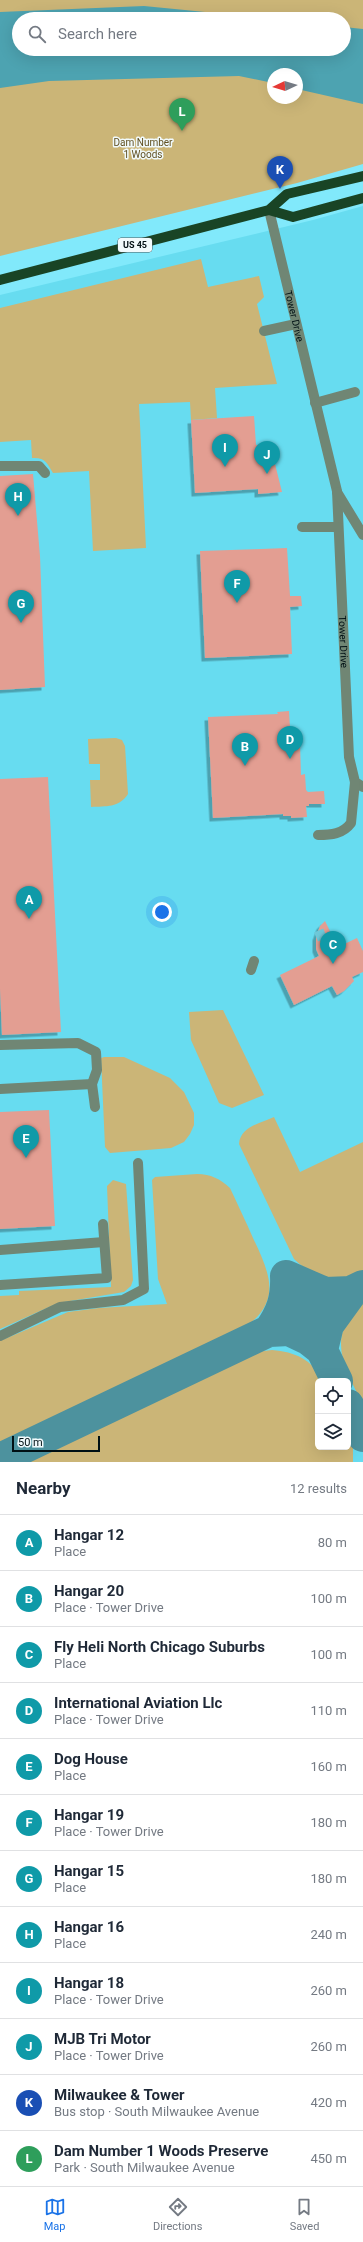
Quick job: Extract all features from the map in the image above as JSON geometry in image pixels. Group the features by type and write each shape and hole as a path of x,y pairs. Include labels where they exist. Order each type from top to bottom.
{"main road":[{"name":"US 45","path":"0,280 269,210 287,194 363,176"},
{"path":"269,210 293,217 363,198"}],"street":[{"name":"Tower Drive","path":"269,210 337,491 349,757 359,785 351,823 347,829 340,832 318,835"},
{"path":"264,331 296,324"},
{"path":"316,403 355,392"},
{"path":"0,466 39,466 45,473"},
{"name":"Tower Drive","path":"337,491 363,535"},
{"path":"302,527 338,527"},
{"path":"0,1045 78,1043 96,1052 97,1070 92,1084 95,1107"},
{"path":"0,1089 92,1084"},
{"path":"0,1336 60,1308 123,1300 144,1289 138,1163"},
{"path":"0,1284 107,1278 103,1224"},
{"path":"0,1250 104,1242"}],"shaded area":[{"path":"144,6 205,12 12,12 12,56 351,56 351,28 363,29 363,104 303,90 303,68 267,68 267,82 239,76 49,81 0,88 0,12"},
{"path":"363,206 363,1462 0,1462 0,295 313,220"}],"green space":[{"name":"Dam Number 1 Woods","path":"0,0 363,0 363,164 297,183 0,256"},
{"path":"201,259 208,287 259,276 264,297 257,304 277,384 215,388 217,418 191,420 190,402 139,404 146,548 93,551 89,471 53,473 45,461 32,458 31,440 0,442 0,308"},
{"path":"116,738 122,740 125,746 128,794 121,802 116,804 91,807 90,780 100,780 100,764 89,764 88,739"},
{"path":"223,1010 264,1095 232,1108 219,1103 191,1040 189,1012"},
{"path":"124,1057 170,1078 184,1092 194,1113 194,1125 184,1142 171,1148 110,1153 105,1147 101,1058"},
{"path":"274,1117 300,1172 363,1142 363,1273 344,1278 326,1277 309,1271 294,1259 239,1144 243,1133 252,1126"},
{"path":"197,1174 215,1178 230,1188 265,1265 269,1289 268,1300 262,1310 253,1321 240,1331 0,1445 0,1341 68,1312 99,1308 167,1304 158,1279 152,1180 155,1177"},
{"path":"113,1180 126,1184 133,1280 131,1286 124,1292 58,1303 0,1329 0,1296 19,1295 19,1291 111,1287 107,1186"},
{"path":"363,1303 363,1405 350,1378 342,1352 341,1340 344,1328 351,1315"},
{"path":"272,1350 288,1353 302,1358 314,1367 322,1378 315,1378 315,1450 351,1450 351,1438 353,1442 353,1462 24,1462 256,1352"}],"building":[{"path":"254,416 256,445 269,444 271,460 274,460 282,492 258,494 258,489 195,493 191,420"},
{"path":"33,474 40,556 45,687 0,690 0,476"},
{"path":"287,548 290,596 301,596 302,606 290,607 292,654 205,658 200,551"},
{"path":"289,711 291,744 300,744 301,775 305,774 306,790 308,792 324,791 325,804 309,804 309,806 306,806 307,817 291,818 291,816 283,816 283,814 213,818 208,717 278,714 277,712"},
{"path":"48,777 61,1032 2,1035 0,989 0,779"},
{"path":"325,921 338,947 357,938 363,951 363,972 352,977 354,981 344,991 337,995 332,986 294,1005 280,975 319,956 316,949 316,937 320,926"},
{"path":"49,1110 55,1226 0,1229 0,1112"}],"taxiway":[{"path":"286,1276 325,1293 352,1292 328,1325 322,1350 308,1339 289,1330 269,1331 283,1305 286,1291 286,1276"},
{"path":"0,1459 363,1286"},
{"path":"313,1332 336,1378"},
{"path":"351,1411 363,1436"}],"tunnel":[{"path":"316,937 330,931"}],"place":[{"name":"Dam Number 1 Woods Preserve","path":"182,131"},
{"name":"Milwaukee & Tower","path":"280,189"},
{"name":"Hangar 18","path":"225,467"},
{"name":"MJB Tri Motor","path":"267,474"},
{"name":"Hangar 16","path":"18,516"},
{"name":"Hangar 19","path":"237,603"},
{"name":"Hangar 15","path":"21,623"},
{"name":"International Aviation Llc","path":"290,759"},
{"name":"Hangar 20","path":"245,766"},
{"name":"Hangar 12","path":"29,919"},
{"name":"Fly Heli North Chicago Suburbs","path":"333,964"},
{"name":"Dog House","path":"26,1158"}]}
